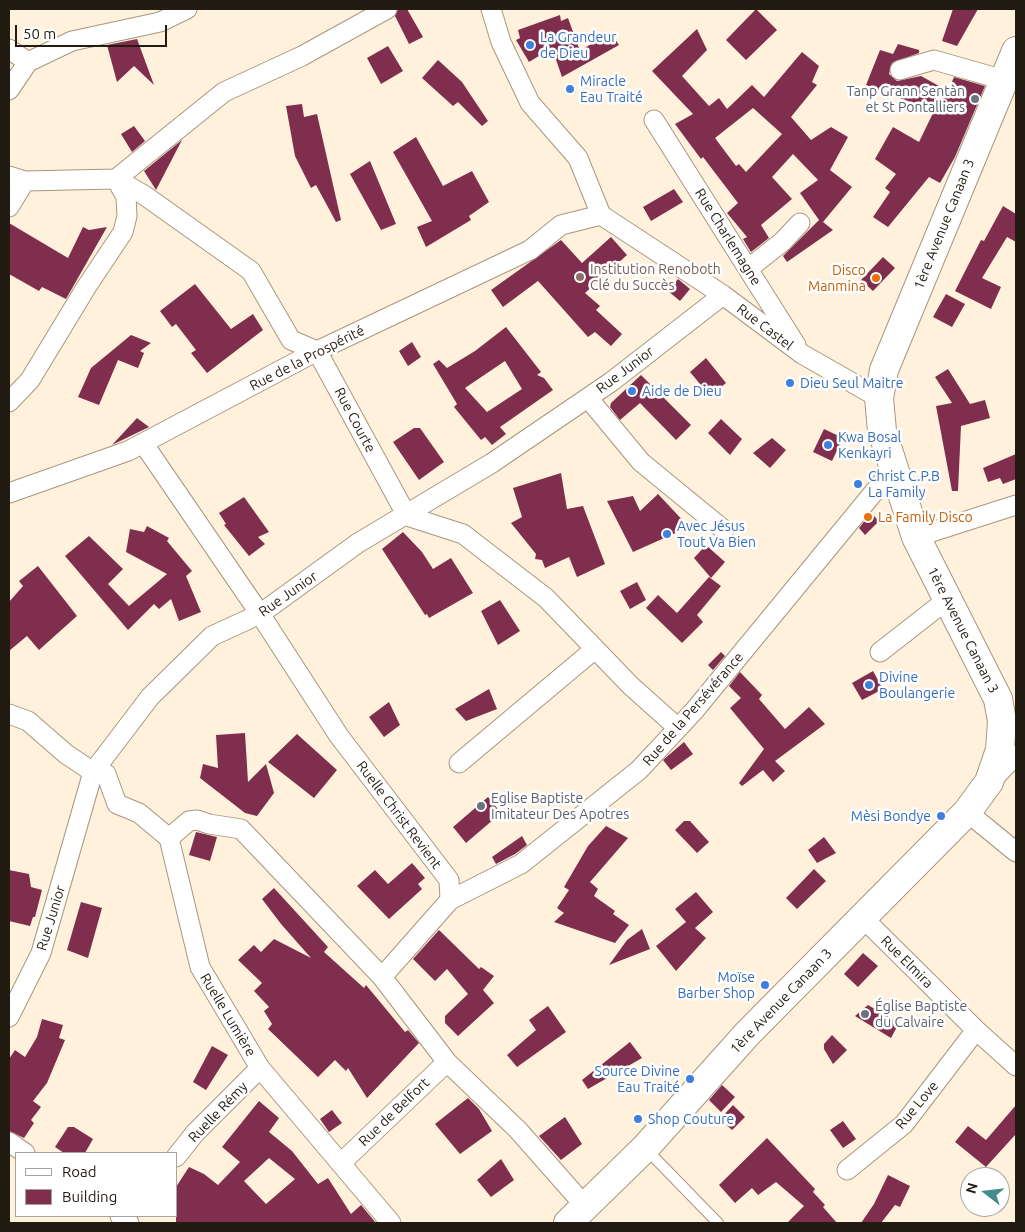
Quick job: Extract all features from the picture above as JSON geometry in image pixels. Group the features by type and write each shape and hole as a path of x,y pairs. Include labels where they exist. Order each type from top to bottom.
{"main road":[{"name":"1ère Avenue Canaan 3","path":"577,1215 646,1148 748,1033 967,812 989,782 1000,750 1002,720 998,699 916,537 882,431 879,398 884,370 1016,51"}],"street":[{"path":"9,90 28,62 72,41 160,22 187,9"},
{"path":"116,179 224,92 302,56 387,9"},
{"path":"491,9 502,42 530,103 578,158 601,215"},
{"path":"9,49 28,62"},
{"path":"900,70 924,61 934,60 1004,80"},
{"name":"Rue Charlemagne","path":"654,120 802,354"},
{"path":"9,207 17,178 116,179 144,195 251,271 291,340 317,351"},
{"path":"9,402 30,380 87,286 123,232 127,216 126,197 116,179"},
{"name":"Rue Castel","path":"601,215 723,295 802,354 879,398"},
{"name":"Rue de la Prospérité","path":"9,493 128,451 317,351 530,250 561,224 601,215"},
{"path":"748,269 782,242 800,224"},
{"name":"Rue Junior","path":"9,1018 41,953 94,772 150,697 212,636 260,614 358,544 407,516 588,398 723,295"},
{"name":"Rue Courte","path":"317,351 407,516"},
{"path":"588,398 641,462 724,530"},
{"name":"Ruelle Christ Revient","path":"143,443 260,614 339,736 449,880 450,900"},
{"name":"Rue de la Persévérance","path":"450,900 521,864 639,770 678,728 893,469"},
{"path":"916,537 1016,504"},
{"path":"407,516 463,534 546,598 631,686 678,728"},
{"path":"880,652 948,600"},
{"path":"460,763 595,649"},
{"path":"9,714 28,721 66,754 94,772 106,774 117,804 139,813 169,838 188,821 197,820 241,829 382,977 447,1062 518,1130 577,1215"},
{"path":"989,782 1016,755"},
{"path":"967,812 1016,852"},
{"name":"Ruelle Lumière","path":"169,838 200,967 260,1068 391,1223"},
{"path":"382,977 450,900"},
{"name":"Rue Elmira","path":"863,918 976,1030 1016,1066"},
{"name":"Rue Love","path":"847,1170 904,1124 976,1030"},
{"name":"Rue de Belfort","path":"341,1163 447,1062"},
{"name":"Ruelle Rémy","path":"178,1154 195,1133 260,1068"},
{"path":"9,1142 24,1152"}],"lane":[{"path":"646,1148 718,1223"}],"building":[{"path":"398,9 407,9 423,37 409,44 395,16"},
{"path":"756,9 777,30 746,60 726,40"},
{"path":"953,9 978,9 957,46 942,41"},
{"path":"560,15 561,21 568,18 580,51 610,32 619,45 562,77 552,48 529,62 516,40 520,38 518,30"},
{"path":"697,29 707,50 682,76 709,106 719,98 727,109 752,85 764,97 802,52 819,66 812,82 817,85 791,117 811,140 831,127 848,137 830,170 852,187 823,222 833,230 787,262 783,256 819,220 800,193 818,180 793,154 772,177 792,199 761,225 769,238 751,252 743,239 747,237 727,213 738,203 675,124 693,114 652,71","holes":["753,108 782,134 746,172 739,164 736,166 715,138"]},
{"path":"137,39 154,85 134,66 117,82 107,45"},
{"path":"898,44 919,50 919,53 892,63 889,74 897,81 921,76 948,91 954,77 985,86 955,157 940,183 929,177 888,227 873,217 890,192 885,188 896,174 875,159 893,127 919,142 934,111 866,85 880,50 893,54"},
{"path":"388,46 403,71 381,84 367,58"},
{"path":"438,60 462,82 488,121 482,126 458,102 453,106 422,78"},
{"path":"302,104 304,117 317,114 341,220 336,222 316,185 311,188 295,156 286,106"},
{"path":"134,126 145,141 132,152 121,134"},
{"path":"416,137 443,186 472,171 489,202 469,216 471,220 426,247 417,227 432,221 393,152"},
{"path":"182,140 156,190 144,171"},
{"path":"370,161 396,224 381,230 350,174"},
{"path":"674,189 683,202 651,221 643,207"},
{"path":"1003,206 1016,214 1016,242 1007,237 982,278 1001,287 991,309 955,291 981,240 984,241"},
{"path":"9,223 68,258 83,227 89,230 107,227 66,299 42,287 39,291 9,274"},
{"path":"611,237 627,255 585,293 600,306 596,310 622,334 611,346 595,332 588,337 538,281 503,307 491,290 561,240 582,263"},
{"path":"883,257 895,268 873,291 861,280"},
{"path":"678,279 690,289 680,301 668,291"},
{"path":"195,284 231,329 253,314 263,330 207,373 191,353 196,350 176,324 172,327 160,311"},
{"path":"946,294 965,304 952,327 933,317"},
{"path":"506,327 541,372 537,375 544,378 553,390 500,427 506,434 492,445 485,437 481,440 454,407 457,404 433,364 439,360 447,368 475,351","holes":["505,361 522,389 487,412 465,388"]},
{"path":"131,335 151,343 140,351 144,353 138,368 118,360 99,405 78,397 91,368"},
{"path":"412,342 421,357 408,366 399,351"},
{"path":"706,358 726,383 710,396 690,372"},
{"path":"948,369 970,404 985,400 990,418 961,426 958,491 952,491 936,406 952,403 935,377"},
{"path":"641,375 691,425 676,440 640,403 620,420 610,407 611,403"},
{"path":"137,418 149,427 112,445"},
{"path":"721,419 742,439 730,455 708,433"},
{"path":"414,428 420,428 444,462 419,480 393,442"},
{"path":"824,429 843,438 832,461 813,452"},
{"path":"772,438 786,450 770,468 753,453"},
{"path":"1016,454 1016,479 1003,484 1000,478 988,482 983,468"},
{"path":"561,473 567,509 583,506 605,564 577,577 569,557 545,568 542,560 535,559 536,554 511,523 522,517 513,488"},
{"path":"658,494 689,527 633,552 607,501 633,496 640,511"},
{"path":"244,497 269,532 258,537 265,544 249,556 224,525 226,524 219,513"},
{"path":"871,513 879,521 865,535 859,528"},
{"path":"147,526 169,538 167,541 192,571 186,576 201,612 179,621 171,599 159,609 154,604 128,630 65,556 89,536 123,569 108,584 129,606 167,574 126,552 130,529 144,532"},
{"path":"403,532 422,552 433,569 451,558 473,593 429,618 427,614 425,615 382,549"},
{"path":"706,545 725,562 711,578 694,558"},
{"path":"38,566 77,616 39,650 27,636 9,651 9,602 23,586 19,581"},
{"path":"709,577 721,586 697,615 703,622 682,643 646,608 658,595 677,613"},
{"path":"637,582 646,600 630,609 620,591"},
{"path":"500,600 520,631 498,645 481,611"},
{"path":"721,652 725,656 713,670 708,665"},
{"path":"873,671 883,689 862,700 852,683"},
{"path":"740,672 762,695 759,699 785,729 809,707 825,724 775,761 785,771 773,782 763,770 742,786 739,783 764,749 730,708 741,698 729,686"},
{"path":"489,689 497,709 466,721 455,709"},
{"path":"389,702 400,725 384,737 369,717"},
{"path":"245,733 248,782 266,764 274,793 257,816 245,813 200,778 203,764 218,768 216,735"},
{"path":"297,734 337,770 314,798 268,762"},
{"path":"684,742 693,754 671,770 663,760"},
{"path":"488,797 501,813 466,843 453,827"},
{"path":"684,821 690,821 709,842 697,853 675,830"},
{"path":"606,826 628,838 590,882 598,889 594,896 615,911 613,914 629,925 615,943 554,922 564,913 557,908 569,890 564,887 588,846"},
{"path":"196,832 217,837 210,861 189,855"},
{"path":"522,836 527,845 496,864 492,857"},
{"path":"824,837 836,853 817,863 808,850"},
{"path":"412,863 425,878 418,884 422,889 389,919 357,886 375,870 388,884"},
{"path":"814,869 826,881 797,909 786,898"},
{"path":"9,870 29,874 31,887 42,890 35,917 33,917 30,926 9,921"},
{"path":"274,888 328,947 324,952 364,988 366,985 405,1032 408,1030 419,1043 367,1098 348,1068 346,1071 335,1060 318,1077 268,1029 272,1024 264,1011 269,1007 254,991 262,983 238,960 254,945 261,952 274,939 311,958 262,899"},
{"path":"696,892 713,912 695,928 706,938 676,971 656,946 686,922 675,909"},
{"path":"81,902 102,908 88,958 67,950"},
{"path":"642,929 650,949 609,965 627,940"},
{"path":"439,930 479,969 481,967 494,976 483,990 494,1003 458,1036 445,1023 445,1016 468,994 447,969 435,981 413,959"},
{"path":"863,953 878,966 858,987 844,974"},
{"path":"868,1005 899,1023 891,1038 855,1016"},
{"path":"548,1006 566,1032 517,1067 507,1055 536,1030 529,1020"},
{"path":"42,1019 63,1025 59,1038 65,1040 47,1083 33,1101 41,1107 31,1120 34,1123 24,1138 9,1131 9,1059 15,1050 25,1057 37,1037"},
{"path":"832,1035 847,1050 833,1064 824,1049 824,1044"},
{"path":"630,1042 642,1058 588,1089 582,1080"},
{"path":"212,1046 228,1055 206,1090 193,1082"},
{"path":"722,1085 735,1097 721,1112 709,1100"},
{"path":"468,1098 479,1109 492,1131 460,1154 435,1124"},
{"path":"259,1101 279,1118 269,1132 292,1151 318,1184 328,1178 351,1214 361,1205 376,1223 176,1223 176,1217 178,1217 178,1184 189,1167 204,1174 218,1185 240,1162 222,1147","holes":["269,1158 295,1179 266,1204 244,1181"]},
{"path":"733,1105 745,1117 732,1130 720,1119"},
{"path":"1016,1105 1016,1134 986,1167 955,1142 968,1126 986,1140"},
{"path":"332,1110 342,1123 329,1132 320,1119"},
{"path":"565,1117 582,1144 561,1160 539,1136"},
{"path":"843,1121 856,1139 843,1148 830,1130"},
{"path":"68,1127 74,1127 93,1139 86,1152 62,1152 55,1147"},
{"path":"767,1138 815,1189 813,1192 825,1205 823,1207 837,1223 787,1223 804,1206 776,1182 758,1195 752,1188 735,1203 719,1185"},
{"path":"501,1159 514,1180 491,1197 477,1180"},
{"path":"888,1175 910,1186 900,1207 895,1205 881,1223 861,1223 874,1204"}],"place":[{"name":"La Grandeur de Dieu","path":"530,45"},
{"name":"Miracle Eau Traité","path":"570,89"},
{"name":"Tanp Grann Sentàn et St Pontalliers","path":"975,99"},
{"name":"Institution Renoboth Clé du Succès","path":"580,277"},
{"name":"Disco Manmina","path":"876,278"},
{"name":"Dieu Seul Maitre","path":"790,383"},
{"name":"Aide de Dieu","path":"632,391"},
{"name":"Kwa Bosal Kenkayri","path":"828,445"},
{"name":"Christ C.P.B La Family","path":"858,484"},
{"name":"La Family Disco","path":"868,517"},
{"name":"Avec Jésus Tout Va Bien","path":"667,534"},
{"name":"Divine Boulangerie","path":"869,685"},
{"name":"Eglise Baptiste Imitateur Des Apotres","path":"481,806"},
{"name":"Mèsi Bondye","path":"941,816"},
{"name":"Moïse Barber Shop","path":"765,985"},
{"name":"Église Baptiste du Calvaire","path":"865,1014"},
{"name":"Source Divine Eau Traité","path":"690,1079"},
{"name":"Shop Couture","path":"638,1119"}]}
